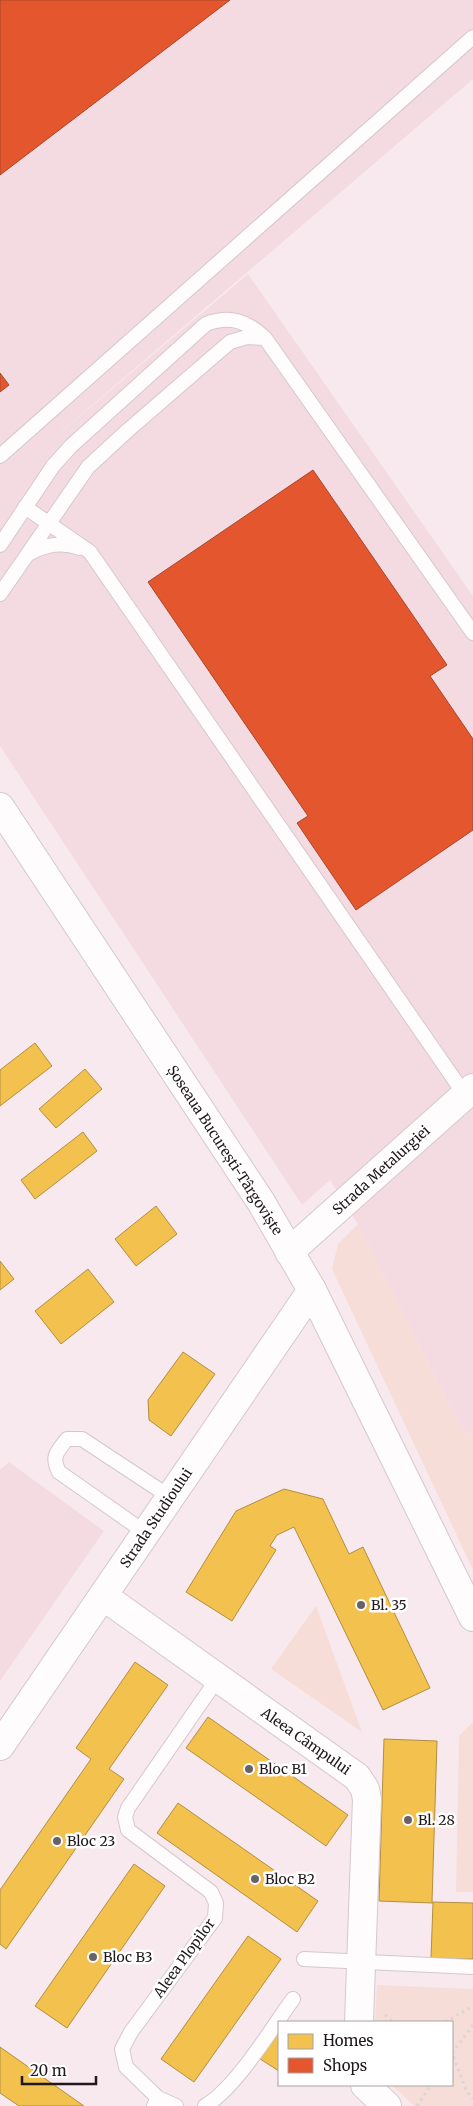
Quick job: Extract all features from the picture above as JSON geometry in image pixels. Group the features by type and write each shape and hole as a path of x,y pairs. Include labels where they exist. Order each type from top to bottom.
{"street":[{"name":"Șoseaua București-Târgoviște","path":"0,807 262,1202 312,1290 473,1617"},
{"name":"Strada Metalurgiei","path":"290,1252 469,1091"},
{"name":"Strada Studioului","path":"0,1746 312,1290"},
{"name":"Aleea Câmpului","path":"102,1596 357,1777 367,1799 359,2021"},
{"path":"366,2086 387,2106"}],"lane":[{"path":"0,456 473,37"},
{"path":"1,542 53,466 71,446 206,324 223,320 242,322 253,327 265,338 473,633"},
{"path":"0,594 88,467 230,342 247,337 265,338"},
{"path":"25,507 90,552 469,1091"},
{"path":"30,553 39,548 59,544 90,552"},
{"path":"146,1533 59,1472 54,1456 67,1439 82,1438 170,1498"},
{"name":"Aleea Plopilor","path":"156,2102 126,2067 122,2049 131,2032 215,1918 216,1903 211,1892 128,1830 125,1817 128,1808 218,1678"},
{"path":"304,1959 473,1967"},
{"path":"205,2106 216,2100 236,2077 293,1998"},
{"path":"156,2102 176,2106"}],"path":[{"path":"447,2021 473,2006"},
{"path":"453,2052 473,2025"},
{"path":"453,2056 466,2090 473,2099"},
{"path":"417,2106 430,2086"}],"shaded area":[{"path":"0,0 473,0 473,79 28,460 248,274 473,596 473,1431 465,1435 358,1224 330,1180 302,1205 0,746"},
{"path":"358,1224 465,1435 473,1431 473,1570 332,1269 338,1244"},
{"path":"9,1462 104,1531 0,1681 0,1470"},
{"path":"316,1606 362,1732 271,1669"},
{"path":"473,1722 473,1892 456,1892 459,1736"},
{"path":"377,1985 473,1989 473,2106 414,2106 393,2086 453,2086 453,2021 375,2021"}],"building: Homes":[{"path":"35,1043 52,1066 0,1106 0,1070"},
{"path":"85,1069 102,1089 56,1128 39,1109"},
{"path":"83,1132 97,1151 35,1199 21,1180"},
{"path":"156,1206 177,1234 136,1266 115,1239"},
{"path":"0,1261 14,1279 0,1290"},
{"path":"88,1269 114,1302 61,1344 35,1311"},
{"path":"183,1352 215,1374 171,1436 149,1420 148,1400"},
{"name":"Bl. 35","path":"284,1489 323,1499 349,1554 363,1547 430,1688 383,1710 294,1527 277,1535 270,1546 276,1550 232,1621 186,1592 236,1511"},
{"name":"Bloc 23","path":"135,1662 168,1685 109,1769 124,1779 6,1949 0,1944 0,1890 91,1759 76,1748"},
{"name":"Bloc B1","path":"208,1717 348,1815 326,1846 186,1748"},
{"name":"Bl. 28","path":"384,1739 437,1741 432,1902 473,1903 473,1959 431,1958 433,1903 379,1901"},
{"name":"Bloc B2","path":"178,1803 318,1901 297,1932 157,1833"},
{"name":"Bloc B3","path":"134,1864 165,1886 67,2028 35,2006"},
{"path":"248,1936 281,1959 194,2082 161,2059"},
{"path":"273,2031 278,2034 278,2070 257,2057"},
{"path":"0,2047 84,2106 19,2106 0,2093"}],"building: Shops":[{"path":"0,0 230,0 0,175"},
{"path":"0,373 9,385 0,392"},
{"path":"313,470 447,665 430,676 473,739 473,830 356,910 297,823 308,816 148,582"}],"place":[{"name":"Bl. 35","path":"361,1605"},
{"name":"Bloc B1","path":"249,1769"},
{"name":"Bl. 28","path":"408,1820"},
{"name":"Bloc 23","path":"57,1841"},
{"name":"Bloc B2","path":"255,1879"},
{"name":"Bloc B3","path":"93,1957"}]}
